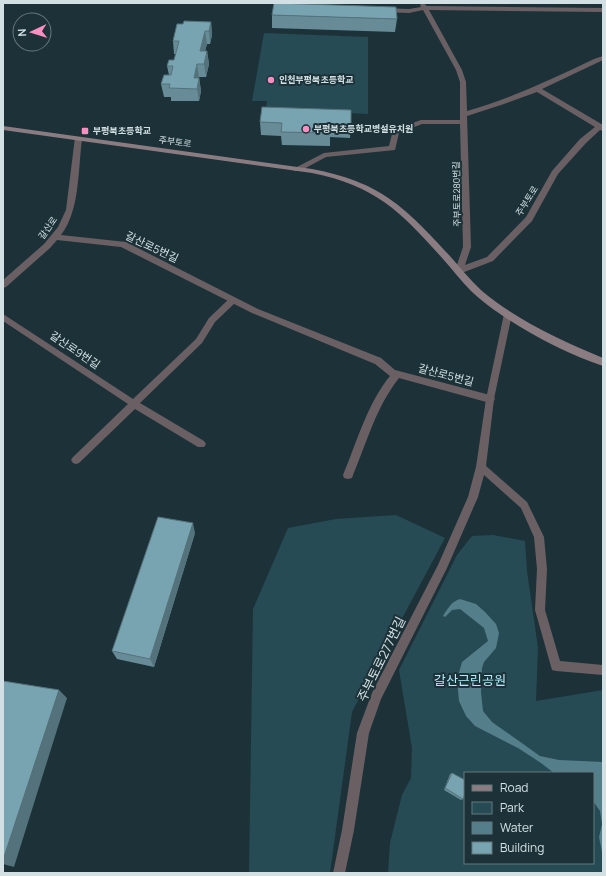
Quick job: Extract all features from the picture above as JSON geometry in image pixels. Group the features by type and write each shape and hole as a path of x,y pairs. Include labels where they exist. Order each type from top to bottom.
{"main road":[{"name":"주부토로","path":"3,128 297,169 339,177 360,184 379,194 400,210 422,230 478,293 508,314 548,337 603,362"}],"street":[{"path":"303,3 333,7"},
{"path":"378,10 409,11 423,6 603,10"},
{"name":"주부토로280번길","path":"423,6 459,70 463,82 463,118 467,175 467,246 459,271"},
{"path":"297,169 324,155 392,148 396,132 421,122 463,118 537,89 603,58"},
{"path":"537,89 601,128"},
{"name":"주부토로","path":"459,271 490,260 529,219 555,173 583,141 601,128"},
{"name":"갈산로","path":"3,285 47,246 62,228 70,210 78,139"},
{"name":"갈산로5번길","path":"54,238 123,244 255,311 378,361 392,374 490,399"},
{"path":"348,475 387,384 396,374"}],"lane":[{"path":"76,460 199,341 212,320 233,300"},
{"name":"주부토로277번길","path":"339,873 348,830 363,733 376,697 420,612 461,526 473,497 481,467 490,399 508,314"},
{"name":"갈산로9번길","path":"3,317 134,404 201,444"},
{"path":"481,467 524,505 539,537 542,569 540,610 556,666 603,670"}],"green space":[{"path":"264,33 368,37 368,114 266,109 267,101 252,101"},
{"path":"396,515 445,538 352,712 330,873 249,873 253,609 288,528 336,519"},
{"name":"갈산근린공원","path":"493,535 525,541 527,571 538,648 536,701 603,690 603,873 388,873 390,843 402,795 411,778 412,748 399,670 457,555 472,536"}],"water":[{"path":"460,599 476,604 496,624 499,633 496,648 484,662 482,668 481,692 483,711 492,722 540,756 559,760 603,762 603,857 599,837 602,824 600,811 594,802 594,772 553,772 518,748 475,726 466,716 459,701 457,680 462,662 488,641 484,628 460,609 452,610 445,617 443,616 448,608"}],"building":[{"path":"274,3 396,7 397,19 272,15"},
{"path":"184,21 211,22 209,31 205,31 200,51 207,51 204,64 197,64 194,78 199,78 197,89 169,88 170,84 161,84 164,75 171,75 173,66 167,66 169,60 174,60 179,41 173,41 177,24 183,24"},
{"path":"262,107 351,110 351,125 330,124 330,133 281,132 282,123 260,122"},
{"path":"158,517 193,523 150,659 112,651"},
{"path":"3,681 59,690 3,860"},
{"path":"452,773 464,779 463,799 445,788"}],"place":[{"name":"인천부평북초등학교","path":"271,80"},
{"name":"부평북초등학교병설유치원","path":"306,129"},
{"name":"부평북초등학교","path":"85,131"}]}
